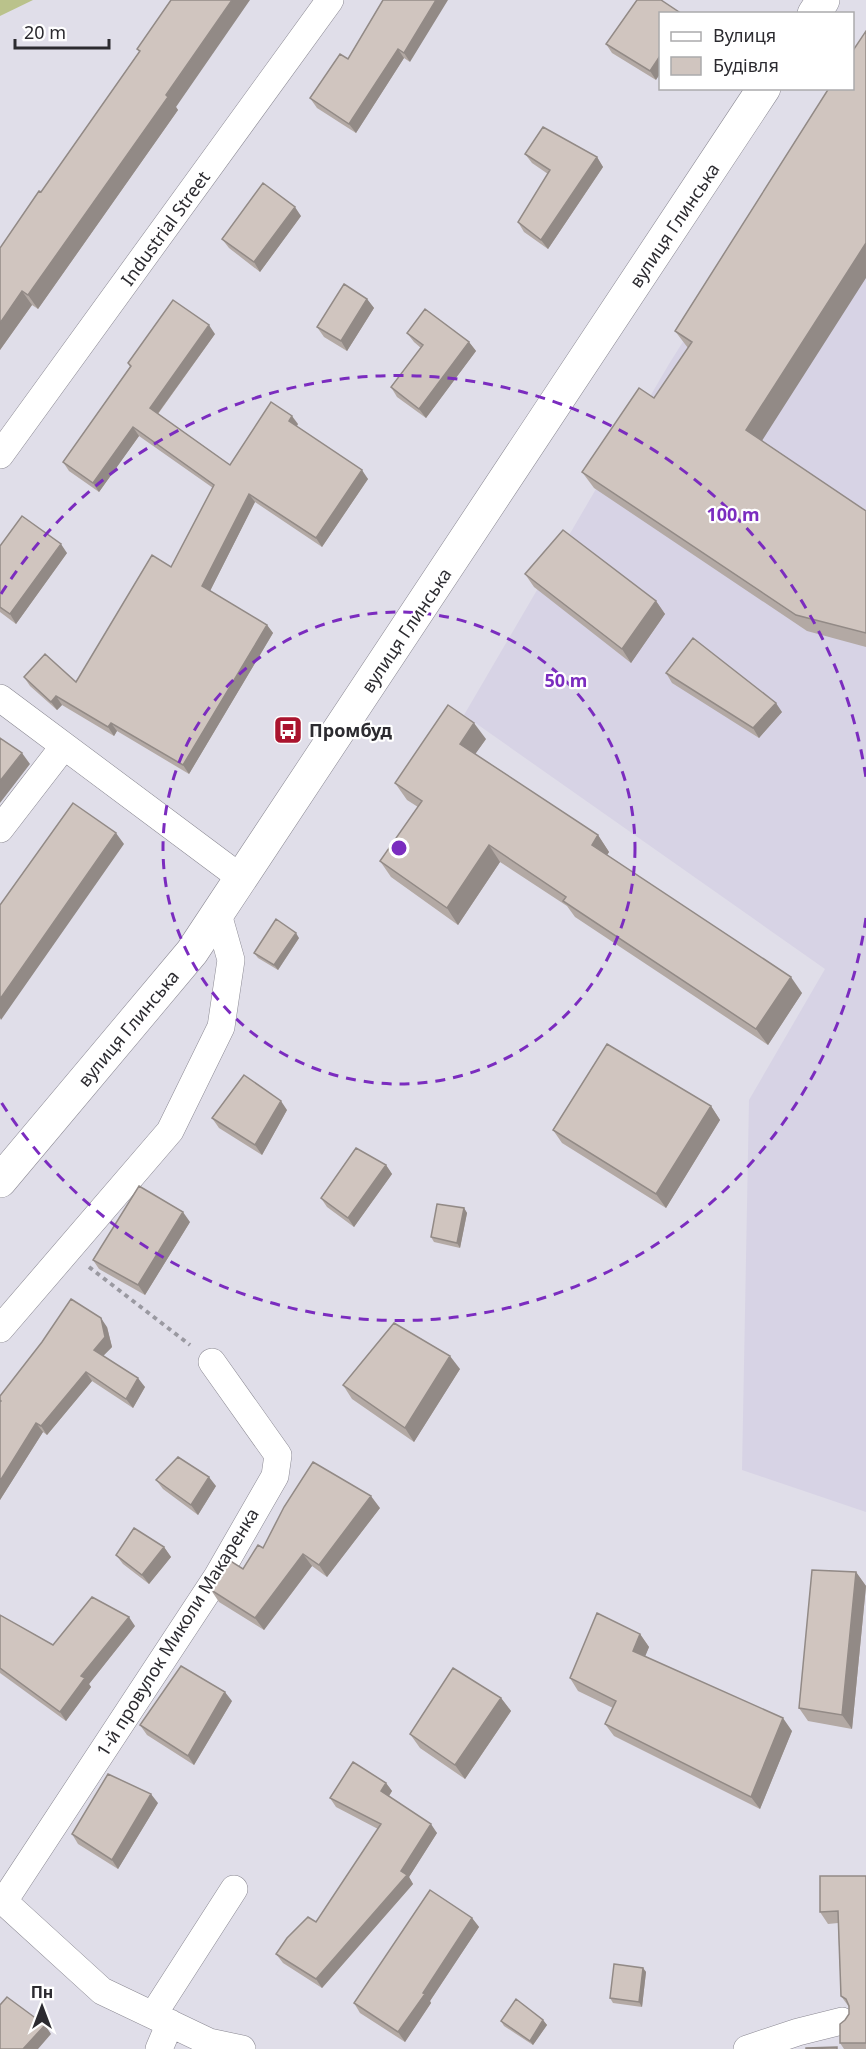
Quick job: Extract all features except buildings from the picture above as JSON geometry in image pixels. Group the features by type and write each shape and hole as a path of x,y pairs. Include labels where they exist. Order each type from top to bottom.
{"main road":[{"name":"вулиця Глинська","path":"0,1181 192,952 763,90"}],"street":[{"name":"Industrial Street","path":"0,455 330,0"},
{"path":"0,698 241,878"},
{"path":"0,829 64,746"},
{"path":"0,1329 170,1131 221,1028 231,960 218,914"},
{"name":"1-й провулок Миколи Макаренка","path":"2,1899 217,1577 275,1476 278,1455 212,1362"},
{"path":"159,2049 161,2019 234,1889"},
{"path":"2,1899 102,1991 209,2042 242,2049"},
{"path":"759,2047 798,2032 842,2021"}],"path":[{"path":"67,1251 212,1362"}],"shaded area":[{"path":"866,51 866,1512 742,1470 749,1100 825,969 464,715 669,364 841,90 854,90 854,83"}],"green space":[{"path":"0,0 33,0 0,16"}],"place":[{"name":"Промбуд","path":"288,730"}]}
